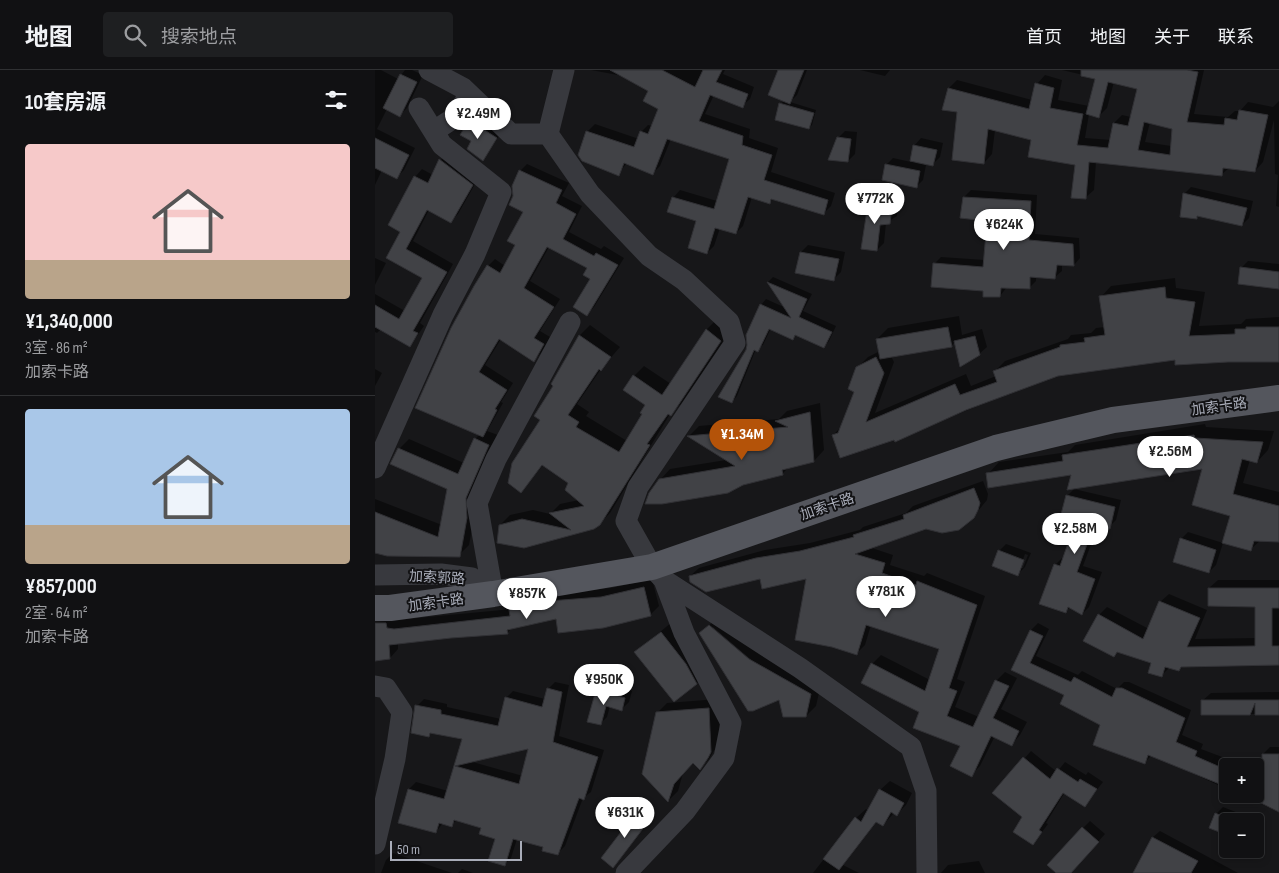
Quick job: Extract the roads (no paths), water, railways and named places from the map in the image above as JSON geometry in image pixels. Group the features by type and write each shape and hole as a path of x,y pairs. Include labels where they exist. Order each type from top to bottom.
{"main road":[{"name":"加索卡路","path":"375,608 390,608 658,573 996,448 1113,420 1279,398"}],"street":[{"path":"429,70 469,94 511,134 548,134"},
{"path":"564,70 548,134 590,194 649,256 684,280 729,322 735,343 638,487 626,521 658,573 684,633 731,723 724,758 685,811 626,873"},
{"path":"433,131 457,116 469,94"},
{"path":"375,468 443,314 475,254 501,192 443,145 419,108"},
{"path":"493,594 477,503 496,459 570,322"},
{"path":"658,573 800,668 911,747 926,791 927,873"},
{"name":"加索郭路","path":"375,575 441,574 472,578 493,594"},
{"path":"375,686 386,688 402,712 395,759 375,844"}]}
